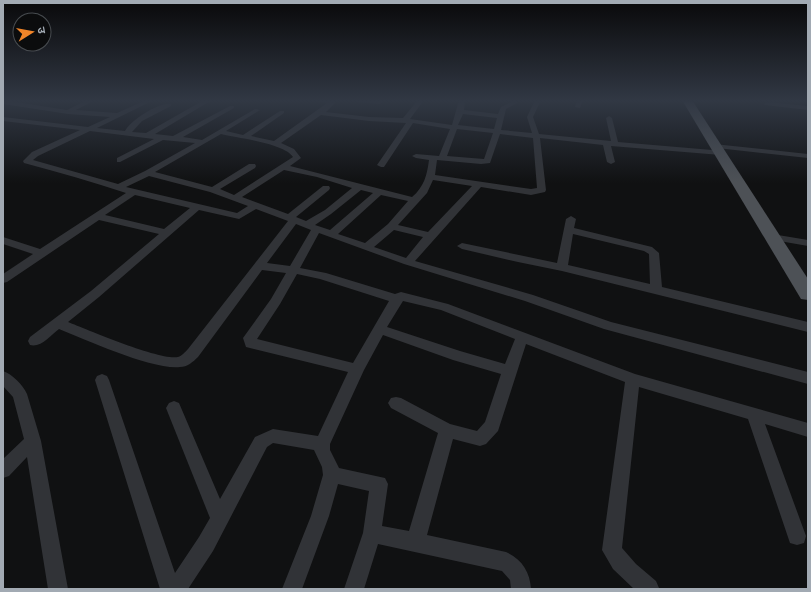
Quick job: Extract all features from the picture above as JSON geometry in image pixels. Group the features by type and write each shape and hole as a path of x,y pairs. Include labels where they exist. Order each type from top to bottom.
{"main road":[{"path":"705,128 807,292"}],"street":[{"path":"76,128 203,142"},
{"path":"91,128 35,154 28,158 27,161 94,179 117,188 239,216 256,206"},
{"path":"127,133 129,128"},
{"path":"147,136 161,128"},
{"path":"176,138 195,128"},
{"path":"117,188 148,173 227,128"},
{"path":"245,137 259,128"},
{"path":"275,144 299,128"},
{"path":"381,165 404,128"},
{"path":"442,158 454,128"},
{"path":"461,128 615,144 719,149 808,156"},
{"path":"416,156 481,162 487,161 498,128"},
{"path":"431,177 538,192 542,190 536,136 533,128"},
{"path":"611,128 615,144"},
{"path":"220,132 275,144 292,151 296,154 297,158 235,198"},
{"path":"120,160 162,137"},
{"path":"606,143 611,162"},
{"path":"366,248 392,226 414,200 421,195 431,177 433,157"},
{"path":"214,190 252,166"},
{"path":"283,167 414,200"},
{"path":"148,173 214,190 366,248 529,298 609,326 808,378"},
{"path":"408,262 478,184"},
{"path":"357,369 251,343 250,338 276,301 294,270 312,227 359,187"},
{"path":"58,323 147,356 172,362 181,362 194,353 291,219 326,188"},
{"path":"3,279 133,192"},
{"path":"332,234 379,192"},
{"path":"35,341 198,206"},
{"path":"96,216 167,233"},
{"path":"562,267 571,219"},
{"path":"392,226 430,236"},
{"path":"569,230 648,249 654,253 656,290"},
{"path":"772,237 808,243"},
{"path":"3,240 40,253"},
{"path":"462,246 518,260 562,267 808,327"},
{"path":"258,266 294,270 322,276 396,299"},
{"path":"292,589 320,516 332,475 330,466 322,451 322,444 357,369 396,299 401,296 418,299 444,307 633,379 808,430"},
{"path":"380,329 458,356 509,371"},
{"path":"396,403 447,430 480,439 492,426 509,371 522,337"},
{"path":"3,377 13,385 20,394 33,441 58,589"},
{"path":"633,379 612,550 621,564 633,577 650,589"},
{"path":"102,380 170,589"},
{"path":"174,408 219,518"},
{"path":"754,415 797,536"},
{"path":"415,543 447,430"},
{"path":"177,589 189,568 206,544 261,442 273,436 322,444"},
{"path":"3,470 33,441"},
{"path":"332,475 379,484 372,533 354,589"},
{"path":"372,533 415,543 495,558 506,562 515,569 521,582 521,589"}]}
